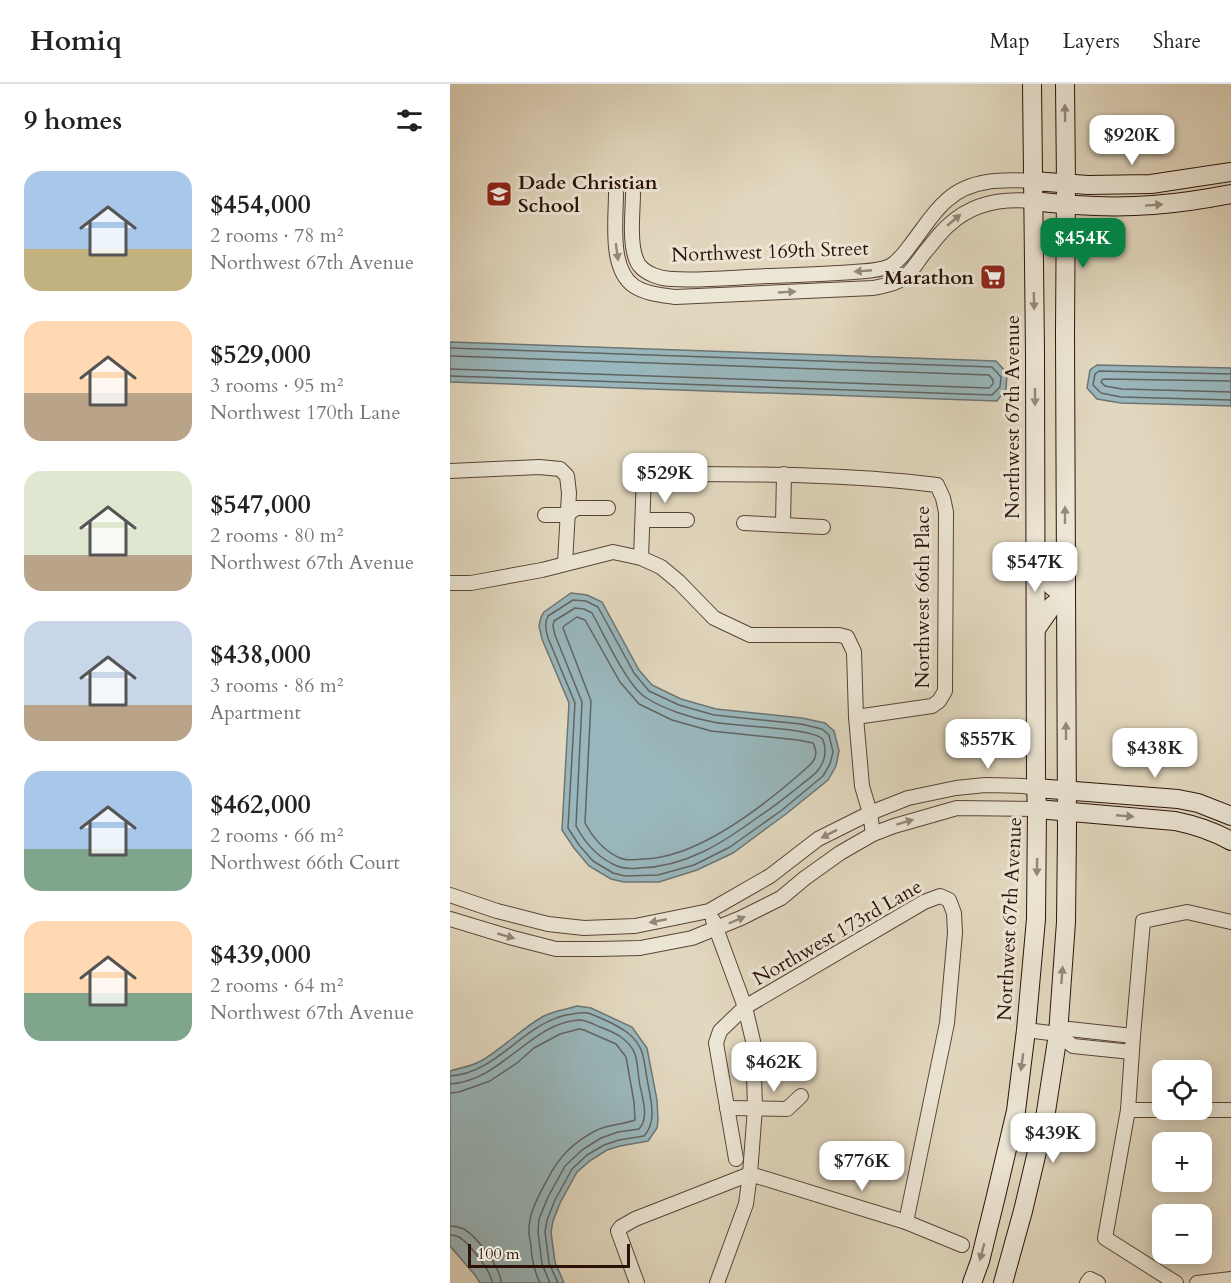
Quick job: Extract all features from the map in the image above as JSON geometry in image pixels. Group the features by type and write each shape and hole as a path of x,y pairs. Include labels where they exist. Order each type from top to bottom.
{"main road":[{"name":"Northwest 67th Avenue","path":"972,1283 980,1261 1016,1111 1036,919 1032,84"},
{"path":"1003,1283 1045,1118 1058,1034 1066,922 1065,84"},
{"name":"Northwest 169th Street","path":"1033,182 1088,185 1151,184 1231,172"},
{"name":"Northwest 169th Street","path":"1033,201 1115,207 1154,205 1231,194"},
{"path":"1036,560 1052,586 1065,596"},
{"path":"1036,629 1052,606 1065,596"},
{"path":"1036,788 1178,799 1198,803 1231,816"},
{"path":"1037,809 1175,821 1192,824 1231,841"}],"street":[{"name":"Northwest 169th Street","path":"633,193 633,248 640,266 652,275 670,280 710,279 846,273 883,268 894,263 906,251 946,200 962,189 983,182 1010,179 1033,182"},
{"name":"Northwest 169th Street","path":"616,193 616,240 622,273 634,286 650,293 675,297 873,288 889,285 900,280 909,272 948,225 965,211 1002,200 1033,201"},
{"path":"450,471 539,467 560,470 567,476 569,493 566,563"},
{"path":"641,558 645,474 784,474 783,525"},
{"name":"Northwest 66th Place","path":"784,474 937,486 943,498 946,512 945,691 939,701 932,706 856,717"},
{"path":"545,515 567,515 576,508 608,508"},
{"path":"643,520 687,520"},
{"path":"744,523 823,527"},
{"path":"450,583 471,583 543,570 613,552 641,558 661,567 714,618 750,635 839,635 847,637 854,651 856,717 862,786 873,834"},
{"path":"450,895 497,911 548,924 584,928 635,926 710,911 770,876 818,839 870,813 908,798 966,787 1023,786 1036,788"},
{"path":"966,787 967,808"},
{"path":"450,919 556,949 640,948 692,938 741,918 780,897 840,853 873,834 957,808 1037,809"},
{"name":"Northwest 173rd Lane","path":"736,1159 716,1043 720,1031 745,1007 924,902 940,896 949,900 954,913 955,933 947,1023 906,1222"},
{"path":"710,911 745,1007 753,1041 755,1108 746,1204 718,1283"},
{"path":"1176,1283 1104,1238 1128,1110 1132,1036 1143,921 1187,912 1231,922"},
{"path":"1058,1034 1069,1029 1132,1036"},
{"path":"1026,1030 1058,1034 1073,1046 1131,1052"},
{"path":"727,1108 787,1108 801,1096"},
{"path":"1128,1110 1152,1110"},
{"path":"1212,1110 1231,1110"},
{"path":"637,1283 618,1231 621,1227 635,1219 750,1174 906,1222 962,1245"},
{"path":"1087,1283 1090,1279 1098,1283"},
{"path":"1197,1283 1231,1279"}],"water":[{"path":"450,342 996,361 1007,373 1006,389 997,401 450,382"},
{"path":"1097,365 1231,368 1231,406 1121,403 1097,399 1087,388 1090,370"},
{"path":"571,593 587,595 602,602 639,670 652,685 681,699 716,709 802,718 825,723 834,731 839,751 836,766 828,780 733,853 697,870 659,882 624,882 611,879 589,866 562,830 569,703 542,639 539,626 544,612"},
{"path":"577,1006 591,1008 632,1027 647,1048 657,1100 657,1128 648,1141 607,1150 577,1172 560,1203 551,1232 555,1262 564,1283 480,1283 450,1246 450,1071 481,1061 542,1017"}],"place":[{"name":"Dade Christian School","path":"499,194"},
{"name":"Marathon","path":"993,277"}]}
